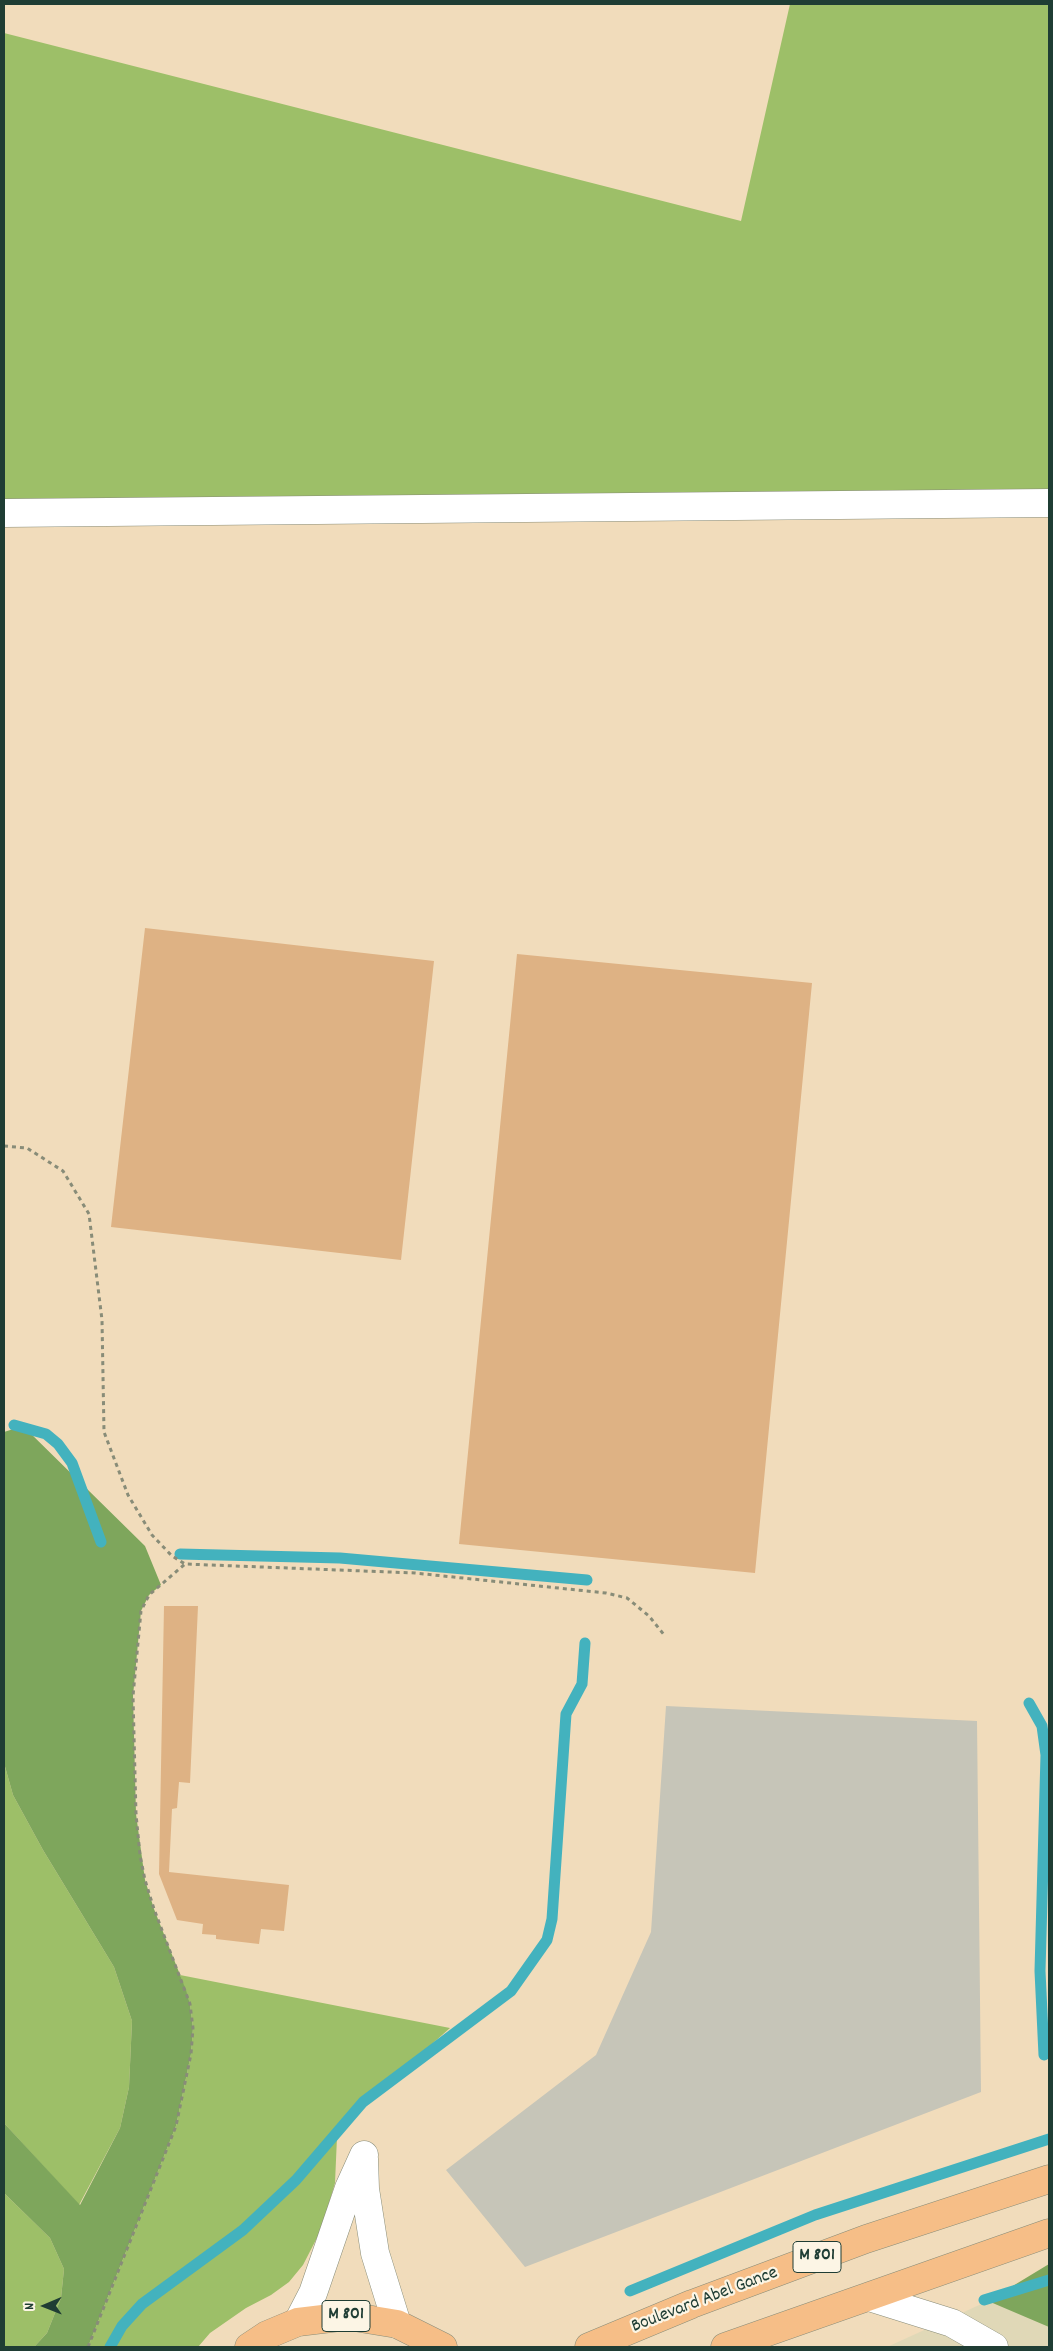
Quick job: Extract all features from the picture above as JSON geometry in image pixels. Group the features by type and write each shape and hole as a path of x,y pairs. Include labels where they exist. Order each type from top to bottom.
{"main road":[{"name":"Boulevard Abel Gance","path":"589,2347 692,2304 866,2239 1049,2178"},
{"path":"725,2347 869,2298 1049,2233"},
{"name":"M 801","path":"249,2347 267,2335 298,2322 348,2316 397,2324 443,2347"}],"street":[{"path":"4,513 1049,503"},
{"path":"298,2322 313,2293 349,2188 364,2155 365,2189 375,2253 397,2324"},
{"path":"869,2298 952,2323 994,2347"}],"path":[{"path":"4,1146 27,1148 63,1171 89,1214 102,1320 104,1432 128,1495 152,1535 172,1556 184,1564 414,1573 606,1593 627,1598 649,1616 665,1636"},
{"path":"88,2347 176,2126 191,2054 193,2028 190,2004 154,1908 142,1863 136,1814 133,1696 141,1611 149,1595 184,1564"}],"shaded area":[{"path":"666,1706 977,1721 981,2092 525,2267 446,2170 596,2055 651,1932"},
{"path":"988,2301 1049,2321 1049,2347 887,2347"}],"green space":[{"path":"790,4 1049,4 1049,502 4,515 4,33 741,221"},
{"path":"23,1426 145,1546 161,1585 149,1595 141,1611 133,1696 136,1814 145,1880 154,1909 186,1990 193,2028 191,2054 176,2126 88,2347 34,2347 47,2333 61,2298 64,2269 50,2238 4,2193 4,2123 80,2205 120,2128 129,2087 132,2021 114,1967 43,1850 13,1795 4,1763 4,1432"},
{"path":"4,1763 13,1795 43,1850 114,1967 132,2021 129,2087 120,2128 79,2205 4,2123"},
{"path":"180,1975 450,2028 397,2075 358,2113 337,2137 335,2183 321,2230 303,2265 289,2282 210,2333 198,2347 88,2347 176,2126 191,2054 193,2028 190,2004"},
{"path":"4,2193 50,2238 64,2269 61,2298 47,2333 34,2347 4,2347"},
{"path":"1049,2264 1049,2327 988,2301"}],"building":[{"path":"145,928 434,961 401,1260 111,1227"},
{"path":"517,954 812,983 755,1573 459,1544"},
{"path":"164,1606 198,1606 190,1783 179,1782 177,1808 172,1809 169,1872 289,1885 284,1931 261,1929 259,1944 216,1939 216,1935 202,1934 203,1924 177,1920 159,1874"}],"waterway":[{"path":"14,1425 46,1434 58,1444 72,1463 101,1542"},
{"path":"180,1554 340,1558 587,1580"},
{"path":"110,2347 122,2326 142,2304 243,2230 296,2180 363,2102 511,1991 547,1940 552,1919 566,1714 582,1684 585,1643"},
{"path":"1029,1703 1042,1726 1046,1755 1040,1971 1044,2055"},
{"path":"630,2291 815,2215 1049,2139"},
{"path":"984,2300 1049,2280"}]}
